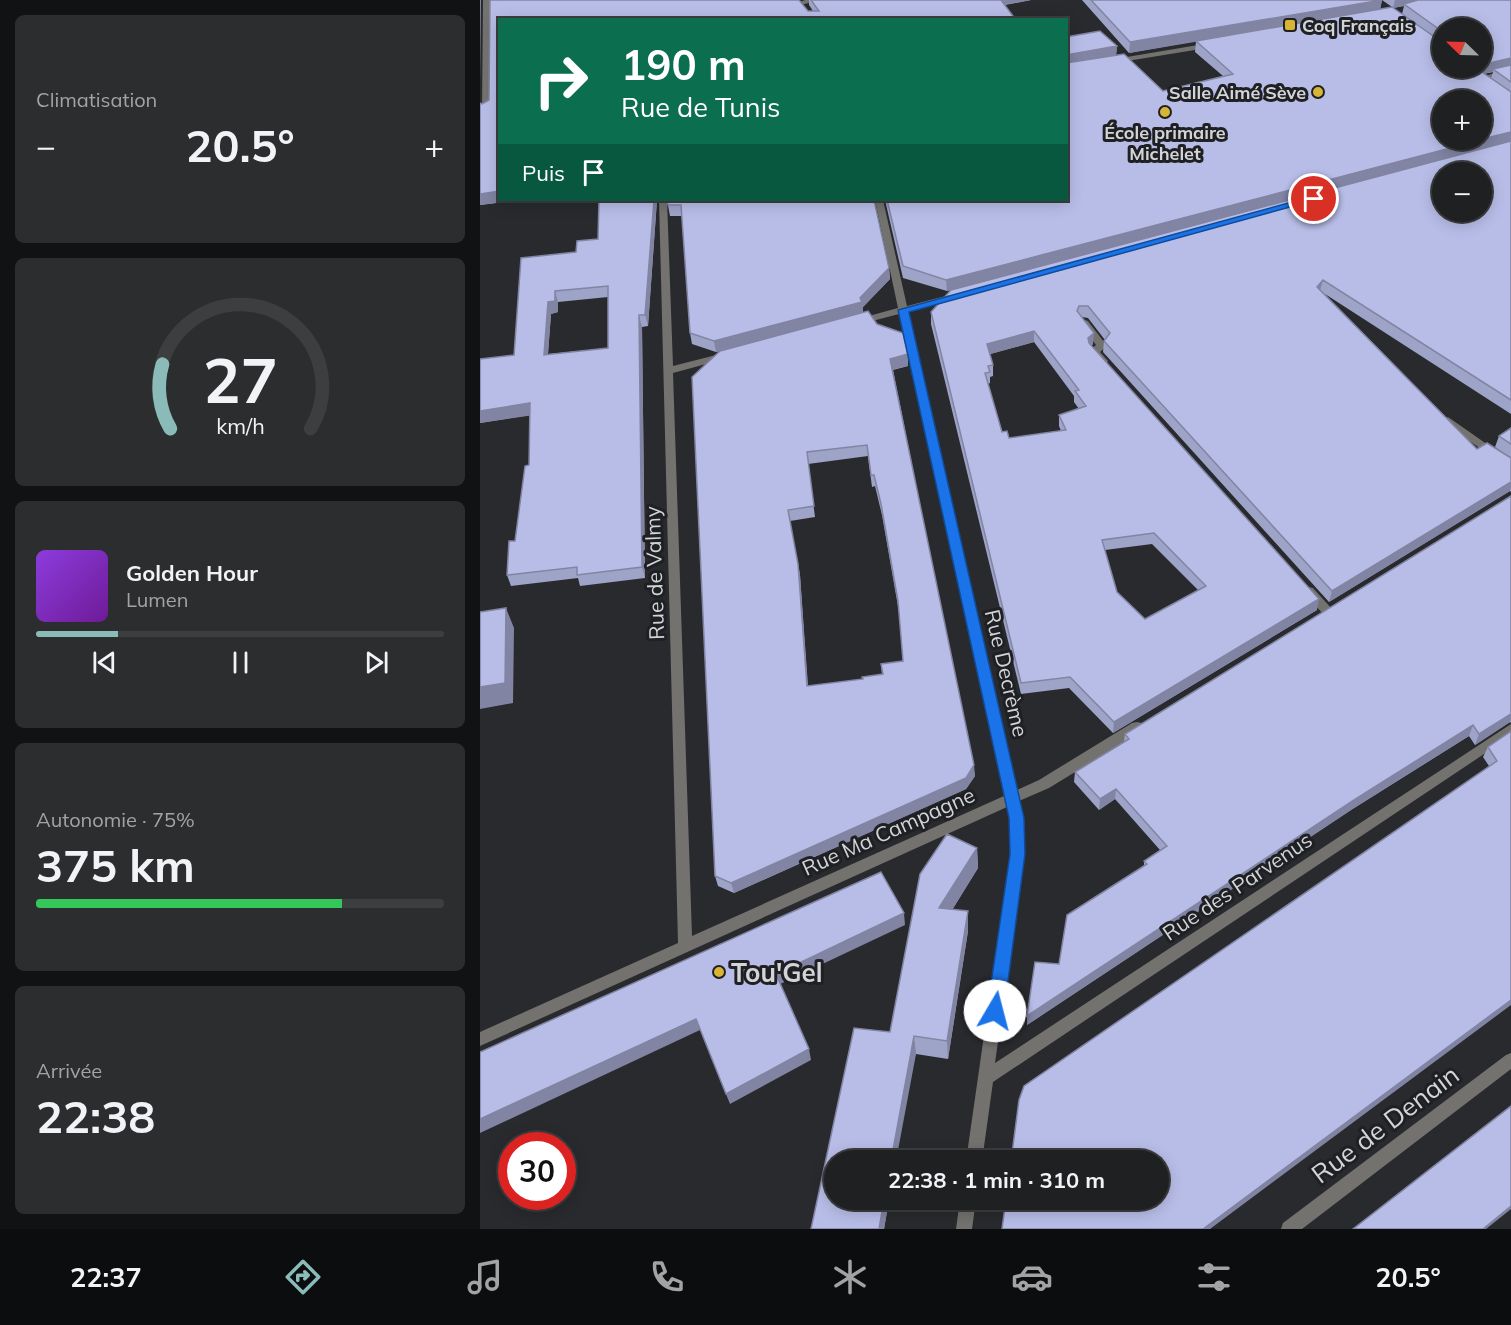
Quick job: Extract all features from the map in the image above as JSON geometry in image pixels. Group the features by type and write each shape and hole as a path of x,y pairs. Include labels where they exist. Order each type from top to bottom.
{"street":[{"path":"799,2 816,0"},
{"path":"799,2 808,11"},
{"path":"484,4 483,111 498,110"},
{"path":"1101,64 1215,44"},
{"path":"1492,75 1511,70"},
{"name":"Rue de Valmy","path":"663,201 685,946"},
{"name":"Rue Decrème","path":"879,201 1016,818 1017,854 976,1150"},
{"path":"843,326 972,291"},
{"path":"1083,321 1102,346 1094,351 1110,368"},
{"path":"668,371 733,354"},
{"path":"1436,410 1460,431 1511,466"},
{"path":"1302,584 1328,612"},
{"name":"Rue Ma Campagne","path":"480,1039 1044,784 1153,717"},
{"name":"Rue des Parvenus","path":"986,1078 1511,729"},
{"name":"Rue de Denain","path":"1289,1229 1511,1060"},
{"path":"964,1229 967,1210"}],"building":[{"path":"490,0 799,0 808,11 819,11 811,0 1001,0 1014,18 498,18 498,191 480,194 480,103 489,100"},
{"path":"1091,0 1382,0 1130,42"},
{"path":"1418,0 1511,0 1511,58 1492,62 1492,18 1432,18 1432,24 1404,4"},
{"path":"1392,7 1432,35 1432,78 1491,78 1511,92 1511,132 1492,137 1492,90 1432,90 1432,150 1443,150 946,280 903,266 887,201 1068,201 1068,63 1124,54 1163,91 1233,74 1196,41"},
{"path":"1100,31 1117,46 1068,55 1068,37"},
{"path":"1511,65 1511,82 1493,69"},
{"path":"1511,141 1511,400 1323,280 1317,287 1477,449 1487,443 1511,458 1511,482 1332,591 1104,341 1110,333 1088,306 1079,306 1077,311 1094,333 1088,338 1089,343 1319,599 1114,722 1070,677 1021,683 931,312 951,290 1432,162 1432,222 1492,222 1492,162 1432,162 1477,150 1492,150 1492,146","holes":["1034,331 1079,390 1075,391 1086,406 1059,415 1066,430 1009,438 1007,431 1002,432 985,373 990,372 988,366 993,365 987,344","1154,533 1206,586 1145,619 1117,592 1102,540"]},
{"path":"599,201 654,201 645,315 639,315 642,567 577,575 577,567 507,575 509,541 515,541 525,466 529,465 530,403 480,411 480,359 514,355 521,258 576,252 577,241 598,239","holes":["608,286 608,348 544,355 548,302 555,301 555,291"]},
{"path":"667,201 874,201 889,268 860,298 862,302 714,341 690,333 681,205 668,205"},
{"path":"868,311 877,324 903,333 908,354 890,359 974,765 966,778 731,883 715,876 692,377 720,351","holes":["867,445 871,475 874,475 881,504 898,601 903,661 881,664 883,674 862,677 863,679 807,686 798,564 788,510 814,506 807,452"]},
{"path":"1511,428 1511,444 1499,436"},
{"path":"1511,496 1511,714 1479,734 1473,725 1354,800 1027,1016 1035,962 1059,964 1067,915 1147,864 1144,861 1167,846 1116,789 1100,799 1075,772 1129,739 1125,734"},
{"path":"506,608 505,683 480,687 480,612"},
{"path":"1511,731 1511,1000 1203,1229 1002,1229 1005,1210 1169,1210 1169,1150 1012,1150 1019,1100 1024,1086 1497,761 1488,747"},
{"path":"947,834 977,848 939,908 968,911 947,1041 914,1036 893,1150 828,1150 854,1028 890,1032 920,874"},
{"path":"881,872 904,913 776,974 809,1049 726,1094 696,1019 480,1119 480,1052"},
{"path":"1511,1106 1511,1206 1483,1229 1353,1229"},
{"path":"824,1168 824,1210 882,1210 879,1229 811,1229"}],"place":[{"name":"Coq Français","path":"1290,25"},
{"name":"Salle Aimé Sève","path":"1318,92"},
{"name":"École primaire Michelet","path":"1165,112"},
{"name":"Tou'Gel","path":"719,972"}],"route":[{"path":"995,1011 1017,854 1016,818 903,310 1314,199"}]}
